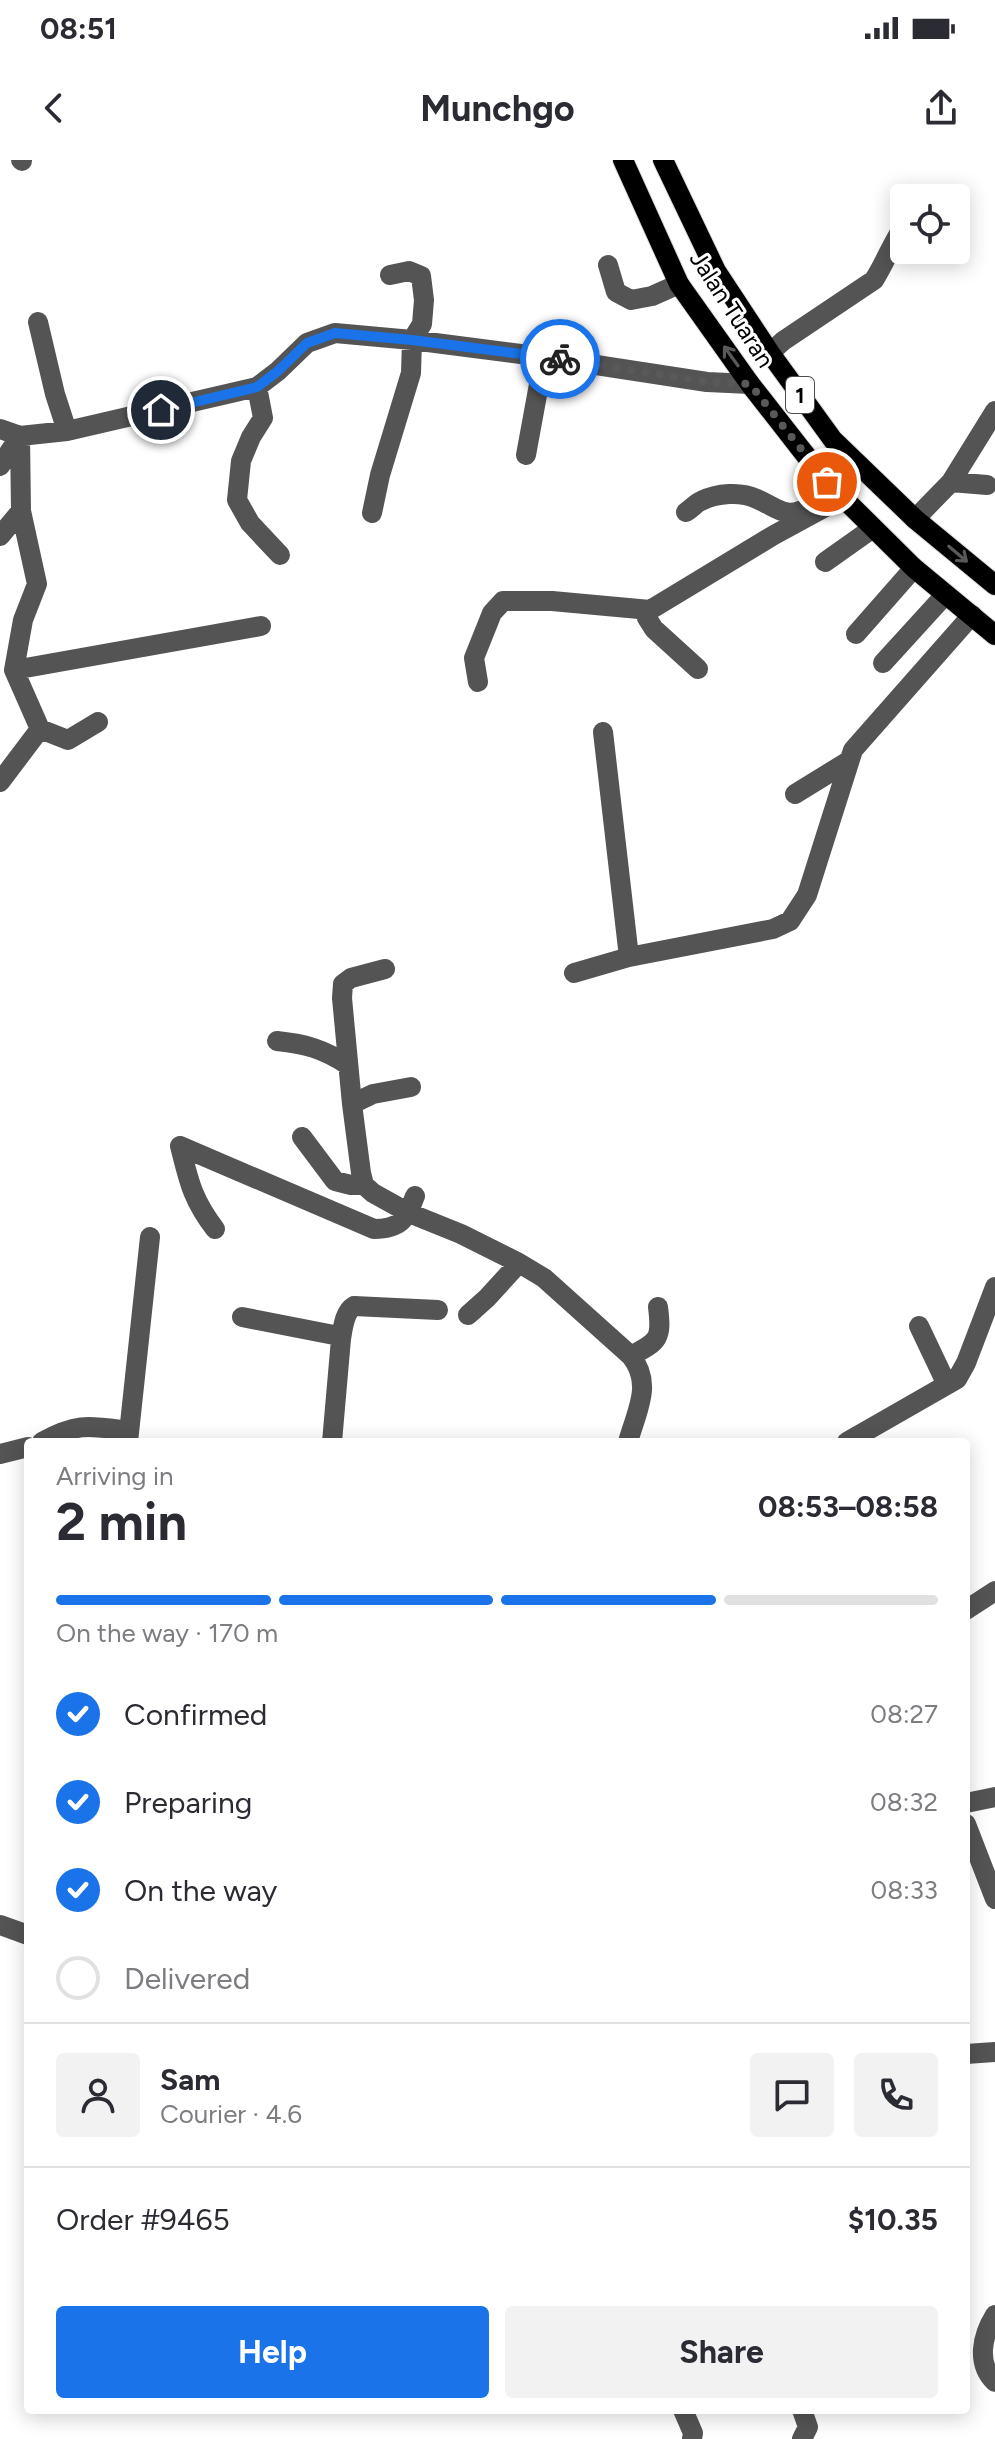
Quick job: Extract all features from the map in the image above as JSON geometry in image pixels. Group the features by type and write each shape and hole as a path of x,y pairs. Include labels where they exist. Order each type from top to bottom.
{"main road":[{"name":"Jalan Tuaran","path":"623,160 679,284 750,384 842,498 914,568 995,635"},
{"name":"Jalan Tuaran","path":"663,160 716,271 833,440 915,519 995,585"}],"street":[{"path":"770,353 874,280 890,246"},
{"path":"608,265 616,292 631,300 652,296 679,284"},
{"path":"372,513 380,475 411,373 412,340 422,324 424,300 421,276 409,271 390,275"},
{"path":"38,322 67,431"},
{"path":"0,429 20,436 67,431 257,387 307,343 335,333 544,357 707,382 750,384"},
{"path":"526,455 544,357"},
{"path":"257,387 263,418 241,461 237,500 250,523 280,555"},
{"path":"915,519 951,482 995,411"},
{"path":"0,466 20,436"},
{"path":"20,436 21,511 37,584 23,620 14,670 40,729 68,740 98,722"},
{"path":"686,512 702,500 737,493 755,498 775,510 799,513 819,500 827,482"},
{"path":"951,482 987,485"},
{"path":"645,619 650,610 842,498"},
{"path":"0,536 21,511"},
{"path":"825,562 873,528"},
{"path":"856,634 914,568"},
{"path":"883,663 945,595"},
{"path":"478,682 474,658 492,613 503,601 552,601 645,619 698,669"},
{"path":"574,973 629,957 773,929 790,921 807,895 853,750 972,615"},
{"path":"14,670 261,626"},
{"path":"0,782 40,729"},
{"path":"603,732 629,957"},
{"path":"795,794 847,762"},
{"path":"385,969 351,978 343,984 352,1104 364,1185 373,1193 464,1225 544,1278 631,1356 640,1367 644,1385 629,1438"},
{"path":"277,1041 305,1044 329,1053 348,1065"},
{"path":"352,1104 373,1094 411,1087"},
{"path":"302,1137 335,1181 364,1185"},
{"path":"215,1229 191,1191 180,1146 374,1229 389,1229 400,1223 412,1205"},
{"path":"49,1438 84,1426 129,1436 150,1237"},
{"path":"468,1315 519,1263"},
{"path":"854,1438 961,1374 995,1287"},
{"path":"631,1356 653,1343 661,1331 658,1307"},
{"path":"332,1438 341,1339 350,1308 438,1310"},
{"path":"242,1317 341,1339"},
{"path":"875,1438 968,1381 995,1318"},
{"path":"919,1326 947,1385"},
{"path":"0,1454 24,1448"},
{"path":"970,1607 995,1591"},
{"path":"970,1802 995,1797"},
{"path":"970,1830 987,1857 995,1899"},
{"path":"0,1925 24,1934"},
{"path":"970,2054 995,2054"},
{"path":"995,2315 986,2330 982,2351 988,2375 995,2382"},
{"path":"685,2414 693,2433 692,2439"},
{"path":"802,2439 808,2427 803,2414"}],"way so far":[{"path":"560,359 707,382 750,384 827,482"}],"route":[{"path":"161,410 257,387 307,343 335,333 560,359"}]}
